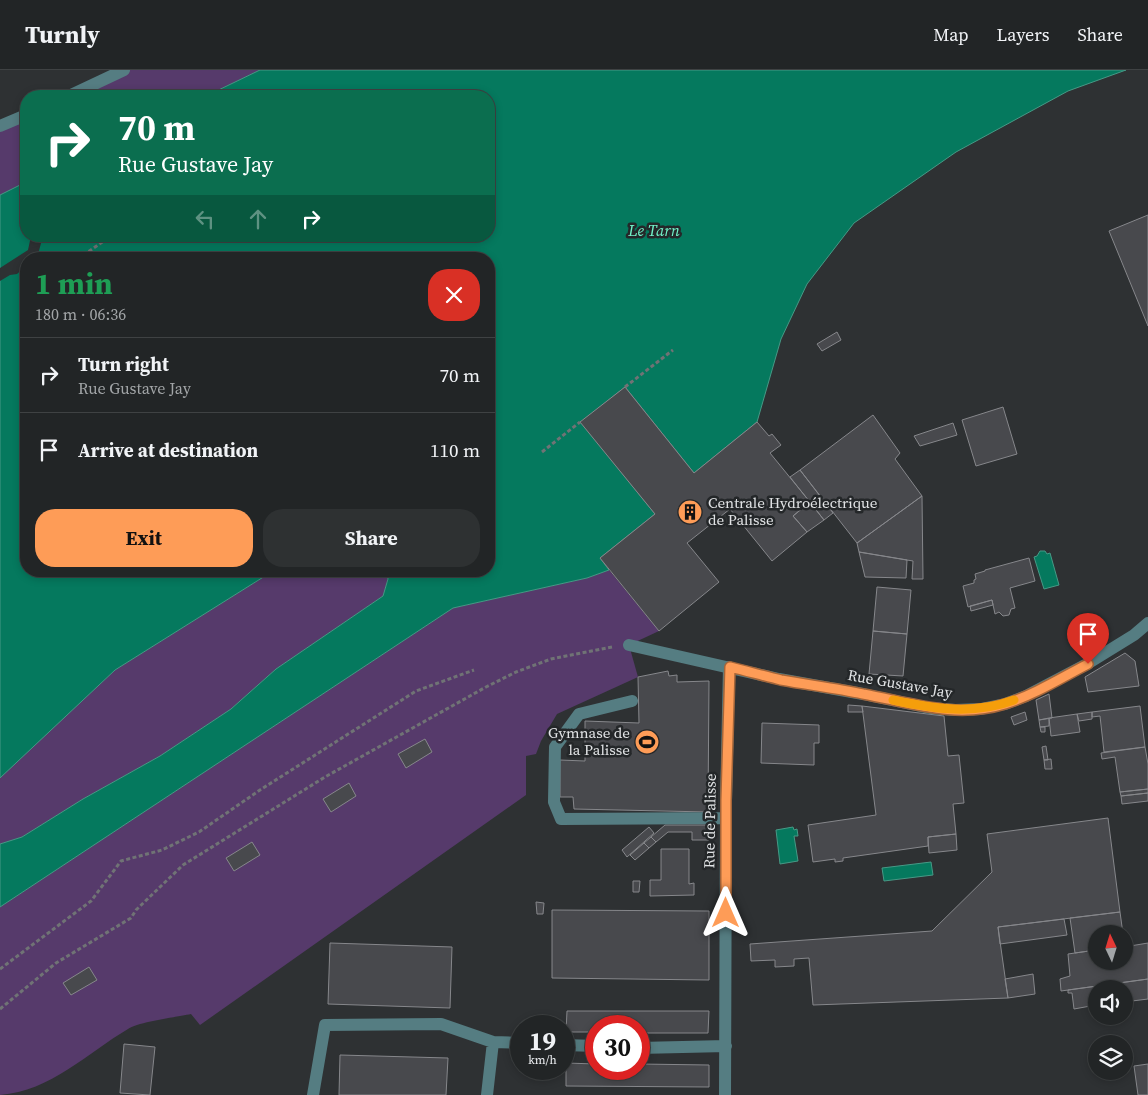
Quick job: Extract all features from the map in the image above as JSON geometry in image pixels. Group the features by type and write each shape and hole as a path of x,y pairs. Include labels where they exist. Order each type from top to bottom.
{"street":[{"path":"82,90 124,70"},
{"path":"0,126 20,118"},
{"name":"Rue Gustave Jay","path":"629,645 730,667 779,680 863,694 930,708 955,710 981,709 1005,704 1039,690 1088,664 1134,635 1148,623"},
{"name":"Rue de Palisse","path":"725,1095 726,818 730,667"},
{"path":"632,701 579,714 556,747 554,802 561,819 726,818"},
{"path":"313,1095 325,1025 442,1024 492,1042 510,1043"},
{"path":"487,1095 492,1042"},
{"path":"650,1048 726,1046"}],"path":[{"path":"88,252 102,242"},
{"path":"624,387 673,350"},
{"path":"542,452 580,422"},
{"path":"0,1009 56,963 131,918 136,910 183,864 325,776 516,672 551,658 629,645"},
{"path":"0,969 91,901 121,861 162,850 199,832 260,790 416,691 474,670"}],"shaded area":[{"path":"124,70 260,70 218,90 82,90"},
{"path":"20,118 20,185 0,195 0,126"},
{"path":"609,570 659,631 629,645 638,677 557,714 541,741 536,754 526,756 526,795 200,1025 191,1014 133,1026 52,1079 18,1092 0,1095 0,907 453,608 587,578"},
{"path":"263,577 388,577 383,596 276,669 231,709 160,756 83,799 22,837 0,844 0,778 115,670"}],"water":[{"name":"Le Tarn","path":"260,70 1126,70 1068,91 956,152 854,223 807,284 781,339 757,422 694,473 625,387 581,422 655,514 600,558 609,570 587,578 453,608 0,907 0,844 22,837 83,799 160,756 231,709 276,669 383,596 388,577 495,577 495,252 20,252 20,577 263,577 115,670 0,778 0,195 20,185 20,242 495,242 495,90 218,90"},
{"path":"1040,551 1045,551 1047,554 1050,553 1059,585 1044,589 1034,557"},
{"path":"793,827 794,830 797,829 798,836 794,836 798,861 780,864 776,830"},
{"path":"931,862 933,875 884,881 882,868"}],"pier":[{"path":"30,242 41,242 39,252 25,252 28,250"},
{"path":"20,255 20,271 17,274 10,275 0,281 0,268"}],"building":[{"path":"1148,215 1148,326 1109,231"},
{"path":"837,332 841,340 822,351 817,344"},
{"name":"Centrale Hydroélectrique de Palisse","path":"625,387 694,473 757,422 769,436 772,434 781,445 770,453 810,502 793,516 807,532 772,561 730,509 687,543 719,582 659,631 600,558 655,514 580,422"},
{"path":"1003,407 1017,454 976,466 962,420"},
{"path":"873,415 900,453 895,459 922,496 857,543 800,470"},
{"path":"953,423 957,435 920,446 914,436"},
{"path":"800,470 833,513 824,520 790,477"},
{"path":"922,496 923,579 912,579 913,561 859,552 857,543"},
{"path":"810,502 824,520 807,532 793,516"},
{"path":"859,552 907,560 906,578 865,577"},
{"path":"1029,558 1035,581 1010,588 1015,608 1011,609 1009,615 1003,616 999,612 995,614 992,600 968,607 963,586 974,583 976,579 975,574"},
{"path":"877,587 911,590 907,634 873,631"},
{"path":"992,600 993,605 971,611 970,606"},
{"path":"873,631 907,634 903,676 869,674"},
{"path":"1125,653 1135,661 1139,686 1088,692 1085,677"},
{"name":"Gymnase de la Palisse","path":"668,671 669,676 677,675 677,682 709,681 708,812 574,809 573,797 560,797 560,760 585,761 585,721 639,723 638,677"},
{"path":"1049,694 1052,718 1039,720 1036,700"},
{"path":"848,705 862,706 863,712 848,712"},
{"path":"862,706 944,716 948,756 959,755 964,803 953,804 956,834 928,837 928,846 843,858 843,861 835,862 835,859 813,862 808,825 876,815"},
{"path":"1140,706 1145,747 1104,752 1100,716 1092,717 1092,712"},
{"path":"1025,712 1027,720 1014,725 1011,717"},
{"path":"1092,712 1092,719 1079,721 1077,714"},
{"path":"1077,714 1080,732 1051,736 1049,718"},
{"path":"1049,718 1049,726 1040,727 1039,720"},
{"path":"762,723 819,725 819,743 814,743 814,765 761,763"},
{"path":"1040,727 1045,727 1045,732 1041,732"},
{"path":"425,739 432,752 406,768 398,754"},
{"path":"1046,746 1048,760 1044,760 1042,747"},
{"path":"1145,747 1148,764 1148,789 1120,792 1115,757 1102,759 1101,753"},
{"path":"1051,759 1052,769 1045,769 1044,760"},
{"path":"349,783 356,796 331,812 323,799"},
{"path":"1148,789 1148,793 1121,796 1120,792"},
{"path":"1148,793 1148,801 1122,804 1121,796"},
{"path":"1108,818 1120,912 998,927 1008,998 813,1005 809,958 794,959 794,966 775,967 775,960 751,961 750,944 932,931 992,872 987,834"},
{"path":"665,825 709,825 709,840 692,840 692,832 668,832 656,842 651,837"},
{"path":"649,827 654,833 627,857 622,850"},
{"path":"956,834 957,850 929,853 928,837"},
{"path":"651,837 656,842 649,848 644,843"},
{"path":"252,842 260,855 234,871 226,858"},
{"path":"644,843 649,848 635,860 630,855"},
{"path":"661,849 689,849 689,884 694,883 694,895 650,896 650,880 661,880"},
{"path":"633,881 640,881 639,892 633,892"},
{"path":"536,902 544,903 543,914 537,914"},
{"path":"552,910 709,911 709,980 552,978"},
{"path":"1120,912 1122,925 1088,925 1088,951 1075,953 1070,918"},
{"path":"1064,919 1067,935 1000,944 998,927"},
{"path":"330,943 452,947 450,1008 328,1004"},
{"path":"1148,943 1148,979 1133,981 1088,980 1088,987 1061,991 1060,979 1070,976 1068,954 1088,951 1088,970 1133,970 1133,946"},
{"path":"89,967 97,980 71,995 63,983"},
{"path":"1033,974 1035,994 1008,998 1005,979"},
{"path":"1148,979 1148,999 1133,1001 1133,981"},
{"path":"1088,987 1088,1006 1074,1009 1072,993 1068,993 1068,990"},
{"path":"567,1011 709,1011 708,1033 650,1033 650,1015 585,1015 585,1032 575,1032 575,1015 567,1015"},
{"path":"124,1044 155,1047 150,1095 120,1093"},
{"path":"340,1055 448,1058 446,1095 339,1095"},
{"path":"575,1063 585,1064 585,1080 650,1080 650,1064 709,1065 709,1087 566,1086 566,1080 575,1080"},
{"path":"1148,1064 1148,1095 1138,1095 1134,1066"}],"slow traffic":[{"path":"893,700 930,708 955,710 981,709 1014,700"}],"place":[{"name":"Centrale Hydroélectrique de Palisse","path":"690,512"},
{"name":"Gymnase de la Palisse","path":"647,742"}],"route":[{"path":"726,913 726,801 730,667 779,680 863,694 930,708 955,710 981,709 1005,704 1026,696 1088,664"}]}
